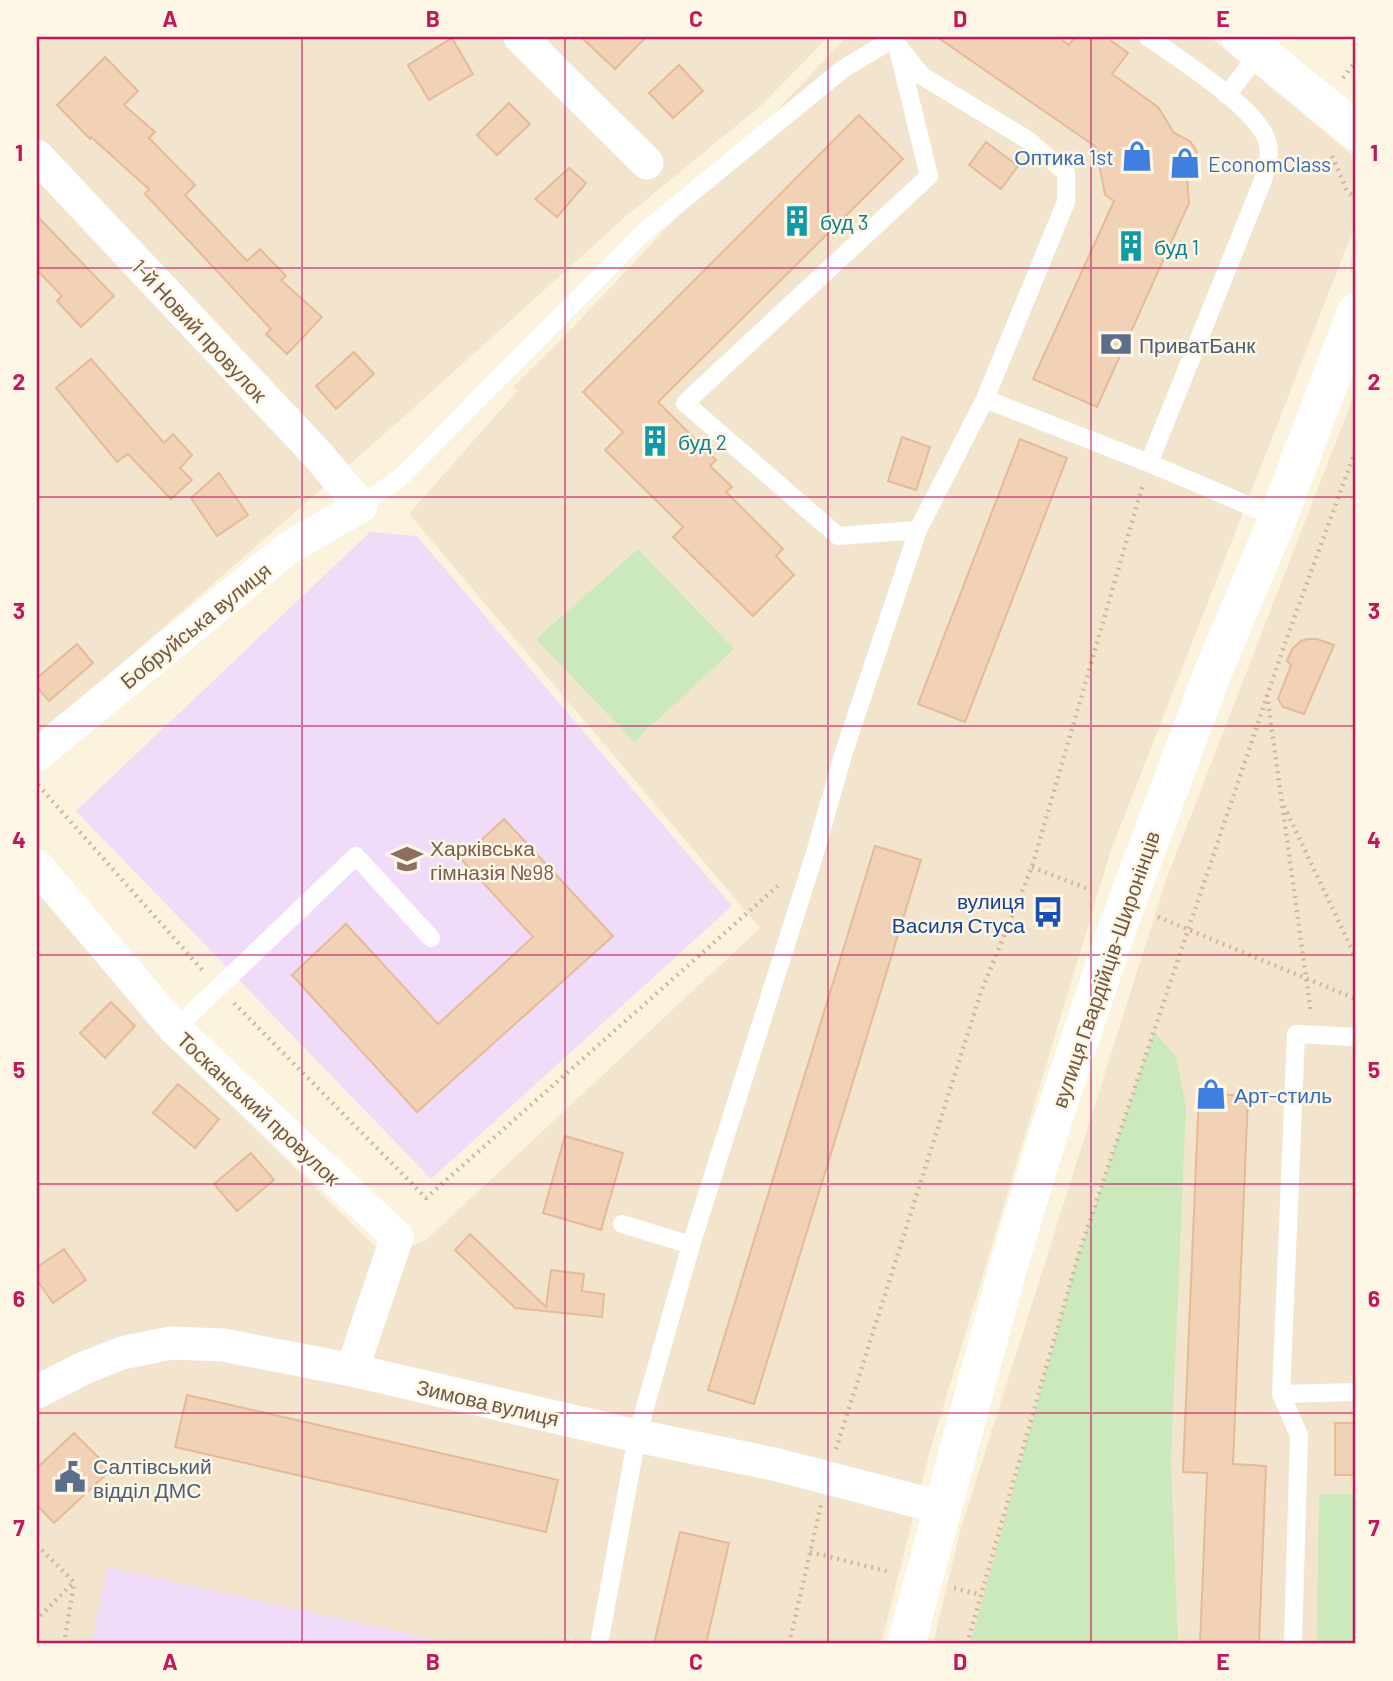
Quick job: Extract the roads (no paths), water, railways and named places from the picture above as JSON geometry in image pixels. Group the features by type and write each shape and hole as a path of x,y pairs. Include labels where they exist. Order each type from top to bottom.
{"main road":[{"path":"1250,44 1356,131"},
{"name":"вулиця Гвардійців-Широнінців","path":"906,1644 1008,1268 1050,1129 1114,938 1213,672 1278,518 1356,312"}],"street":[{"path":"520,37 647,163"},
{"name":"1-й Новий провулок","path":"37,156 317,454 361,506"},
{"name":"Бобруйська вулиця","path":"37,755 288,548 361,506"},
{"name":"Тосканський провулок","path":"37,866 175,1029 397,1237 352,1370"},
{"name":"Зимова вулиця","path":"38,1393 84,1368 122,1353 172,1343 223,1345 352,1370 827,1478 943,1508"}],"lane":[{"path":"1148,37 1227,95 1258,123 1266,139 1269,154 1263,180 1149,463"},
{"path":"599,1644 637,1436 691,1245 816,853 843,755 918,530 985,399 1066,202 1066,173 1028,140 922,76 896,42"},
{"path":"361,506 402,476 644,232 843,69 896,42"},
{"path":"896,42 929,176 685,403 838,536 918,530"},
{"path":"1227,95 1250,44"},
{"path":"985,399 1149,463 1278,518"},
{"path":"175,1029 356,856 431,938"},
{"path":"1293,1644 1299,1435 1282,1394 1296,1034 1356,1037"},
{"path":"622,1224 691,1245"},
{"path":"1282,1394 1356,1392"}],"place":[{"name":"Оптика 1st","path":"1137,156"},
{"name":"EconomClass","path":"1185,163"},
{"name":"буд 3","path":"797,221"},
{"name":"буд 1","path":"1131,246"},
{"name":"ПриватБанк","path":"1116,344"},
{"name":"буд 2","path":"655,441"},
{"name":"Харківська гімназія №98","path":"407,859"},
{"name":"вулиця Василя Стуса","path":"1048,912"},
{"name":"Арт-стиль","path":"1211,1094"},
{"name":"Салтівський відділ ДМС","path":"70,1477"}]}
